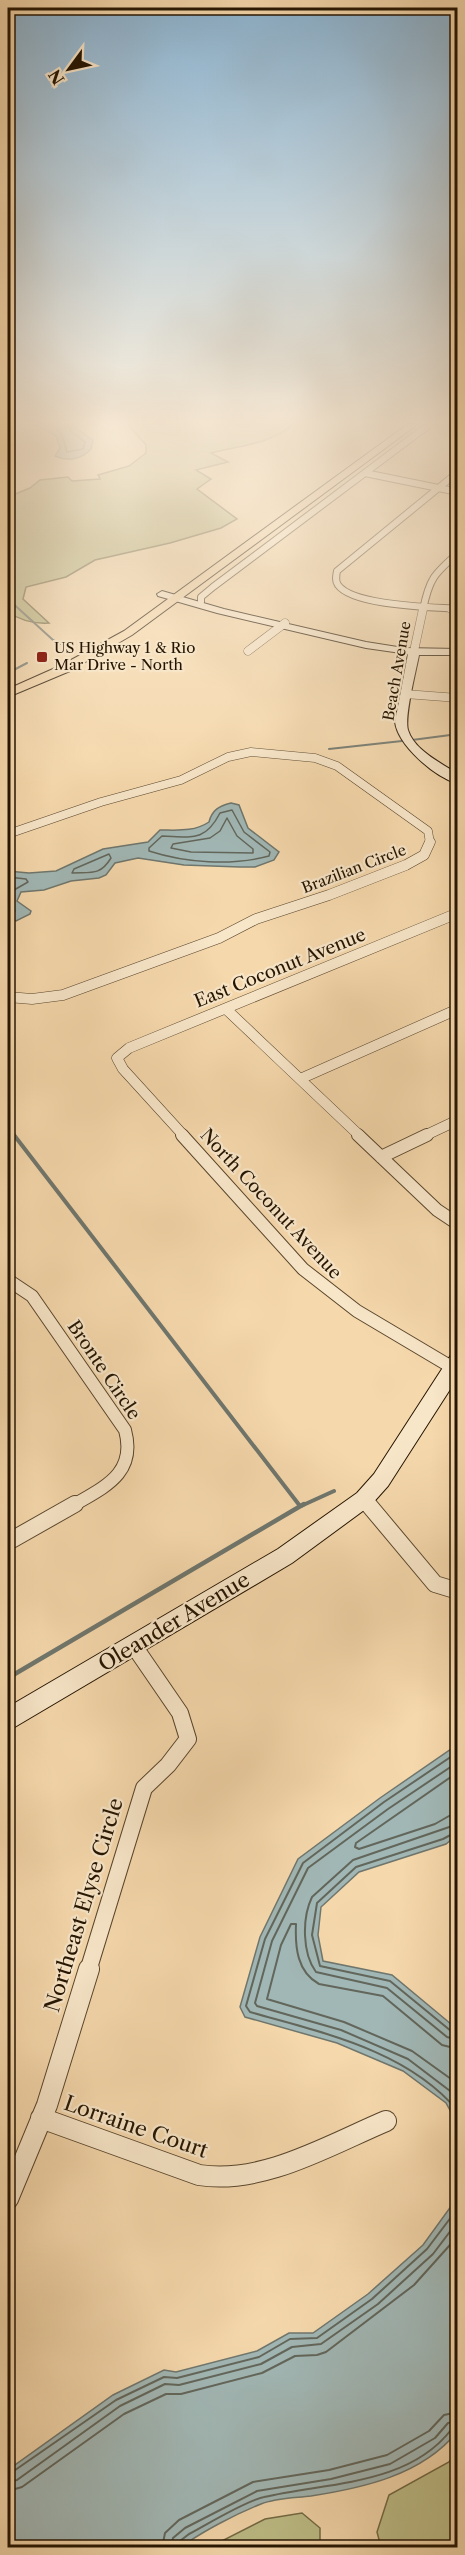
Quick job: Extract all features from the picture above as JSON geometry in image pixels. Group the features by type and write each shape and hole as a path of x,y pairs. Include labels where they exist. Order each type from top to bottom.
{"main road":[{"path":"151,602 235,543"},
{"path":"8,693 66,668 99,650 177,598 249,543"},
{"path":"8,682 85,645 122,622"}],"street":[{"path":"201,602 201,597 271,543"},
{"path":"371,543 337,571 338,585 344,591 376,602 458,609"},
{"name":"Beach Avenue","path":"458,553 435,573 428,590 405,694 401,727 405,737 426,758 458,780"},
{"path":"196,584 204,588 213,587"},
{"path":"162,594 366,645 414,651 458,652"},
{"path":"177,598 201,602 283,625"},
{"path":"248,651 283,625"},
{"path":"405,694 458,698"},
{"name":"Brazilian Circle","path":"8,834 101,802 181,780 228,757 251,752 315,758 337,766 428,831 430,842 424,855 405,865 329,895 256,919 219,938 63,995 32,999 8,997"},
{"name":"East Coconut Avenue","path":"117,1058 129,1048 458,913"},
{"path":"226,1009 437,1210 458,1224"},
{"path":"300,1079 458,1009"},
{"name":"North Coconut Avenue","path":"117,1058 123,1069 303,1269 334,1298 371,1322 455,1364"},
{"path":"381,1157 458,1120"},
{"name":"Bronte Circle","path":"8,1280 32,1296 125,1430 129,1443 125,1465 120,1474 107,1486 8,1542"},
{"name":"Oleander Avenue","path":"8,1720 285,1556 364,1499 381,1480 455,1364"},
{"path":"364,1499 435,1584 458,1590"},
{"name":"Northeast Elyse Circle","path":"8,2199 41,2118 144,1788 168,1765 188,1739 180,1713 134,1646"},
{"name":"Lorraine Court","path":"41,2118 199,2175 221,2178 241,2176 277,2165 386,2121"}],"green space":[{"path":"8,543 169,543 95,560 66,577 26,587 23,599 49,623 22,620 8,612"},
{"path":"457,2452 457,2547 381,2547 377,2532 389,2495 449,2462"},
{"path":"302,2513 320,2528 320,2547 210,2547 265,2519"}],"water":[{"path":"231,803 239,805 248,828 279,852 274,860 255,867 240,867 184,865 138,858 115,863 106,875 99,878 71,881 44,890 21,892 17,901 31,911 30,914 16,921 8,917 8,871 29,873 56,871 103,849 148,842 160,830 185,830 203,825 209,822 217,809"},
{"path":"457,1745 457,1835 446,1844 359,1872 321,1907 318,1935 323,1961 392,1975 457,2029 457,2123 446,2103 403,2071 337,2043 245,2017 240,2007 260,1937 298,1859"},
{"path":"457,2198 457,2432 443,2447 409,2469 371,2484 261,2504 220,2523 181,2547 8,2547 8,2470 113,2395 164,2370 176,2372 257,2351 289,2333 313,2333 368,2294 423,2245"}],"waterway":[{"path":"8,599 53,640 61,644"},
{"path":"8,673 27,663"},
{"path":"412,740 458,734"},
{"path":"329,749 402,741"},
{"path":"8,1127 15,1136"},
{"path":"14,1135 300,1506"},
{"path":"301,1506 334,1491"},
{"path":"8,1678 304,1504"}],"place":[{"name":"US Highway 1 & Rio Mar Drive - North","path":"42,657"}]}
